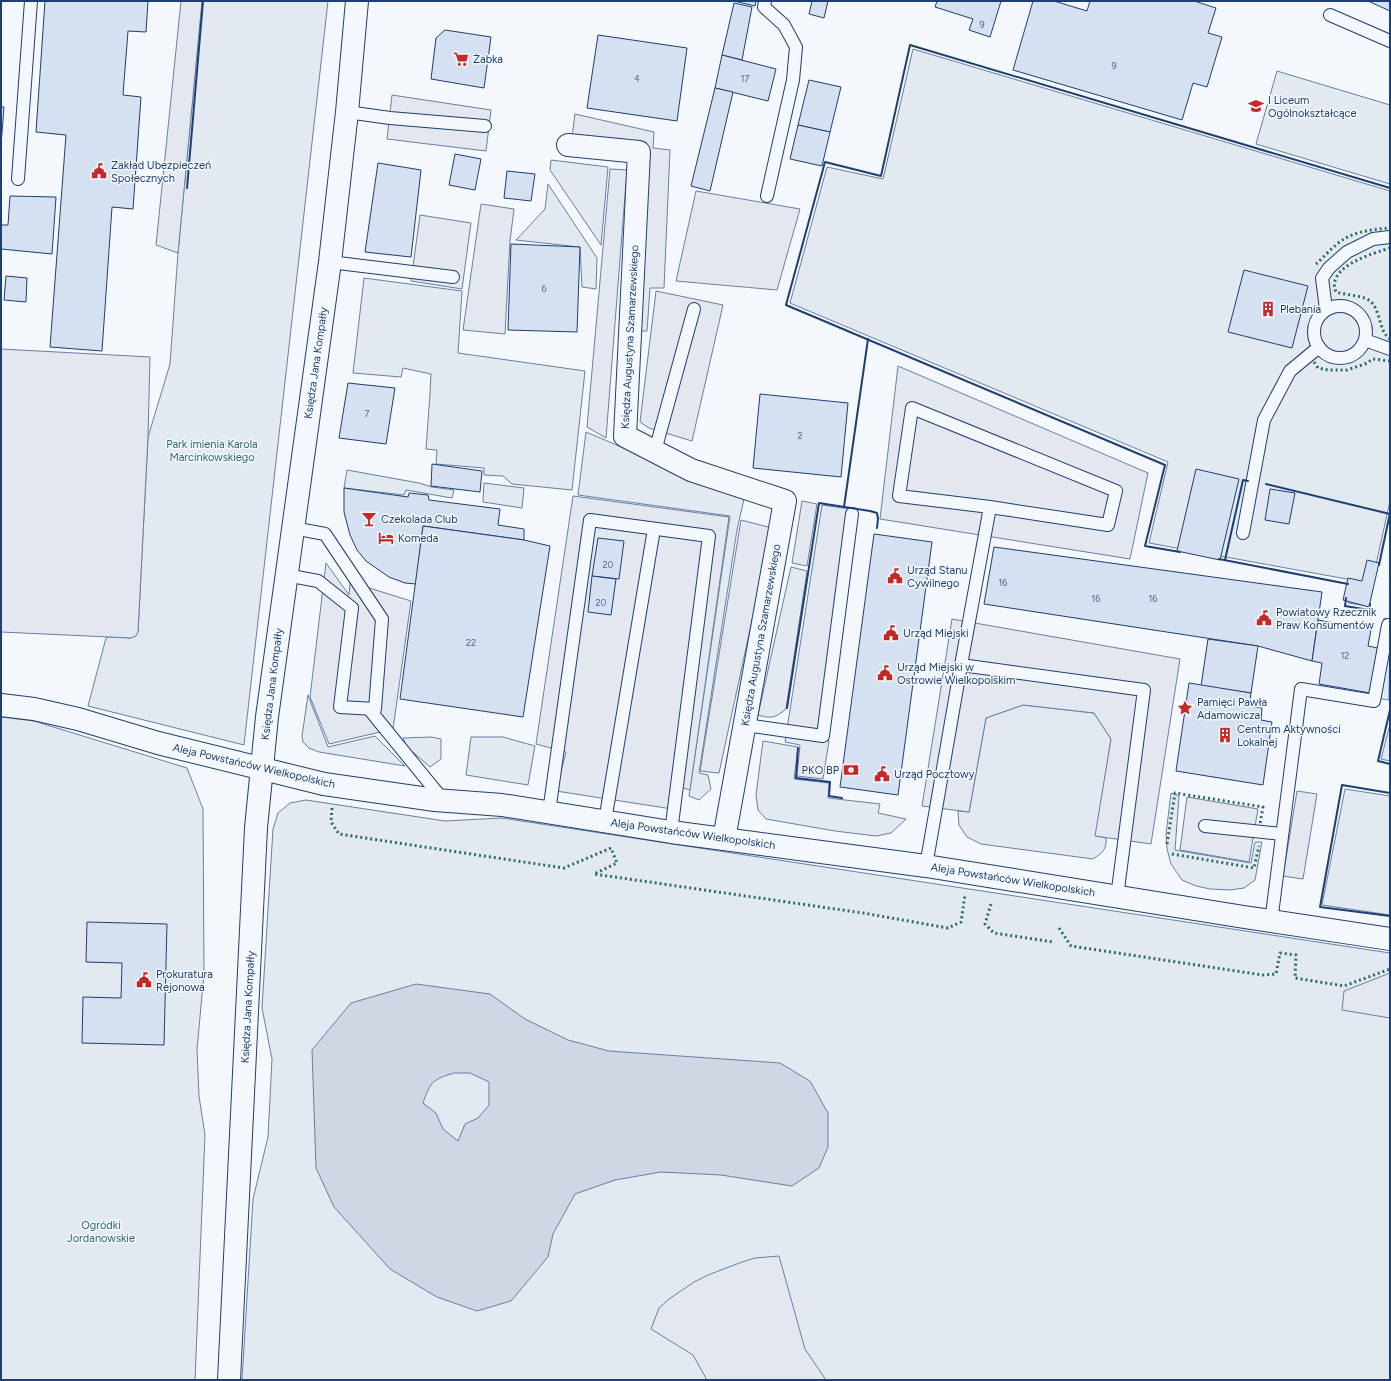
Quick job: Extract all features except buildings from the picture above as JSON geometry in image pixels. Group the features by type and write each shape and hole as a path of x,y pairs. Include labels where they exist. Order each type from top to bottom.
{"street":[{"name":"Księdza Jana Kompałły","path":"229,1377 256,839 262,769 286,575 330,262 347,112 357,1"},
{"name":"Księdza Augustyna Szamarzewskiego","path":"568,145 639,152 625,436 691,470 785,501 724,840"},
{"name":"Aleja Powstańców Wielkopolskich","path":"1,705 34,709 78,719 158,743 324,784 444,801 502,805 724,840 926,866 1271,922 1390,939"}],"lane":[{"path":"18,179 31,1"},
{"path":"765,1 764,7 784,24 796,47 794,80 767,196"},
{"path":"1330,15 1390,41"},
{"path":"347,112 390,118 485,126"},
{"path":"1326,309 1322,278 1329,268 1347,252 1373,239 1390,237"},
{"path":"330,262 453,277"},
{"path":"1342,305 1358,312 1363,319 1366,328 1365,340 1357,351 1350,356 1342,358 1333,357 1325,353 1319,347 1313,331 1320,315 1326,309 1342,305"},
{"path":"655,451 694,309"},
{"path":"1365,340 1390,349"},
{"path":"1243,533 1264,420 1290,371 1319,347"},
{"path":"912,408 1116,491 1108,525 990,507 899,496 912,408"},
{"path":"926,866 990,507"},
{"path":"745,725 823,736 852,514"},
{"path":"549,812 590,520 709,536 671,832"},
{"path":"286,575 318,581 352,608 340,707 375,710 382,619 325,534 293,528"},
{"path":"605,821 654,529"},
{"path":"1271,922 1301,690 1374,702 1388,625"},
{"path":"961,665 1144,690 1117,897"},
{"path":"369,709 444,801"},
{"path":"1205,826 1282,834"}],"green space":[{"name":"Park imienia Karola Marcinkowskiego","path":"202,1 328,1 244,745 88,706 106,638 131,638 138,632 148,437 170,364 178,253"},
{"path":"913,49 1390,191 1390,501 1367,606 1348,603 1352,580 1149,543 1168,462 790,303 827,167 883,179"},
{"path":"1277,71 1390,105 1390,184 1256,144"},
{"path":"551,160 608,167 601,245 550,170"},
{"path":"548,184 597,258 596,289 582,287 580,247 516,240 545,209"},
{"path":"364,278 462,291 458,353 585,371 572,490 512,484 503,476 484,475 484,468 436,464 437,450 426,449 431,374 403,368 401,377 353,373"},
{"path":"586,432 744,499 737,530 699,773 708,775 711,789 699,800 689,796 730,516 578,495"},
{"path":"347,470 454,490 452,498 406,490 404,495 344,488"},
{"path":"484,483 524,488 522,508 483,502"},
{"path":"791,567 807,571 786,709 776,716 766,717 758,715"},
{"path":"308,695 328,747 375,736 405,766 319,752 309,748 303,742 302,736"},
{"path":"1023,705 1094,713 1111,739 1096,836 1106,838 1106,846 1101,853 1093,859 981,844 967,837 959,825 958,811 969,812 986,718"},
{"name":"Ogródki Jordanowskie","path":"1,717 34,721 187,768 203,809 204,974 197,1049 199,1096 205,1135 195,1380 1,1380"},
{"path":"431,737 441,739 441,759 430,767 407,747 403,738"},
{"path":"471,737 503,737 535,746 528,785 466,775"},
{"path":"763,741 798,747 794,779 829,783 828,798 880,804 878,813 906,819 891,833 876,836 835,831 766,819 758,810 756,795"},
{"path":"1345,789 1390,796 1390,915 1322,905"},
{"path":"1171,793 1179,796 1175,850 1251,863 1255,842 1262,842 1255,880 1244,888 1230,890 1210,889 1196,886 1182,880 1171,864 1167,849 1166,834"},
{"path":"306,800 445,821 502,818 1390,953 1390,1380 242,1380 253,1199 268,1137 272,1059 262,1008 273,829 278,813 290,803"}],"shaded area":[{"path":"181,1 202,1 178,253 156,245"},
{"path":"392,95 491,110 486,151 387,139"},
{"path":"575,114 654,132 653,148 670,150 664,288 650,288 647,331 633,331 641,160 572,137"},
{"path":"610,169 627,170 606,438 587,427"},
{"path":"696,191 800,209 777,290 676,281"},
{"path":"481,204 514,209 510,241 505,334 463,330"},
{"path":"420,215 471,223 462,289 411,281"},
{"path":"656,291 723,305 692,441 649,428 640,422"},
{"path":"1,349 150,357 148,437 138,632 136,636 131,638 1,632"},
{"path":"898,366 1148,473 1130,559 880,519"},
{"path":"573,496 729,517 690,790 674,785 672,809 556,791 566,752 536,744"},
{"path":"802,501 817,504 807,566 792,563"},
{"path":"822,505 850,509 821,739 829,741 823,779 797,776 800,745 785,742"},
{"path":"741,520 772,528 719,773 700,771"},
{"path":"326,563 349,595 350,582 411,601 393,729 329,744 310,697"},
{"path":"1384,618 1390,620 1389,700 1370,697"},
{"path":"952,619 1180,659 1151,844 1095,836 1111,739 1094,713 1023,705 986,718 969,812 922,806"},
{"path":"1390,724 1390,761 1381,759"},
{"path":"1297,791 1317,794 1303,879 1283,876"},
{"path":"1187,797 1258,809 1249,862 1180,850"},
{"path":"1390,973 1390,1018 1342,1010 1344,991"},
{"path":"416,984 490,994 525,1019 568,1040 609,1051 780,1063 810,1081 828,1113 828,1147 819,1168 792,1186 721,1175 661,1172 615,1180 575,1194 553,1234 548,1257 511,1301 477,1311 437,1297 390,1269 334,1207 316,1168 312,1050 351,1003","holes":["454,1073 470,1073 489,1082 489,1105 478,1118 465,1124 458,1141 443,1129 436,1113 423,1103 433,1082"]},
{"path":"779,1256 805,1349 826,1380 707,1380 693,1355 651,1329 659,1308 669,1299 694,1282 708,1275 755,1258"}],"hedge":[{"path":"1316,264 1337,244 1349,236 1366,231 1390,228"},
{"path":"1390,248 1373,253 1353,262 1344,268 1338,275 1335,283 1336,292 1367,299 1372,303 1375,307 1383,330 1390,339"},
{"path":"1314,362 1318,368 1328,370 1347,370 1365,364 1373,359 1390,361"},
{"path":"1167,844 1175,793 1263,807 1260,824"},
{"path":"332,808 331,822 339,834 564,868 611,848 617,863 594,874 863,913 948,928 961,922 965,895"},
{"path":"1172,854 1254,868 1259,846"},
{"path":"991,904 985,924 994,933 1053,942"},
{"path":"1059,928 1071,946 1263,975 1276,974 1280,953 1296,955 1295,978 1344,986 1390,969"}],"wall":[{"path":"187,188 203,1"},
{"path":"1180,552 1145,546 1165,465 786,305 825,162 881,176 910,45 1390,188"},
{"path":"844,507 868,339"},
{"path":"1225,560 1243,480 1248,481"},
{"path":"1266,484 1390,514"},
{"path":"787,708 819,503 877,513 877,528"},
{"path":"1379,565 1390,513"},
{"path":"1219,559 1348,584"},
{"path":"1346,598 1345,606 1369,610 1370,604"},
{"path":"1390,710 1378,761 1390,764"},
{"path":"798,748 796,778 830,782 829,796 842,798"},
{"path":"1390,793 1342,785 1320,907 1390,916"}],"place":[{"name":"Żabka","path":"461,59"},
{"name":"I Liceum Ogólnokształcące","path":"1256,106"},
{"name":"Zakład Ubezpieczeń Społecznych","path":"99,171"},
{"name":"Plebania","path":"1268,309"},
{"name":"Czekolada Club","path":"369,519"},
{"name":"Komeda","path":"386,538"},
{"name":"Urząd Stanu Cywilnego","path":"895,576"},
{"name":"Powiatowy Rzecznik Praw Konsumentów","path":"1264,618"},
{"name":"Urząd Miejski","path":"891,633"},
{"name":"Urząd Miejski w Ostrowie Wielkopolskim","path":"885,673"},
{"name":"Pamięci Pawła Adamowicza","path":"1185,708"},
{"name":"Centrum Aktywności Lokalnej","path":"1225,735"},
{"name":"PKO BP","path":"851,770"},
{"name":"Urząd Pocztowy","path":"882,774"},
{"name":"Prokuratura Rejonowa","path":"144,980"}]}
